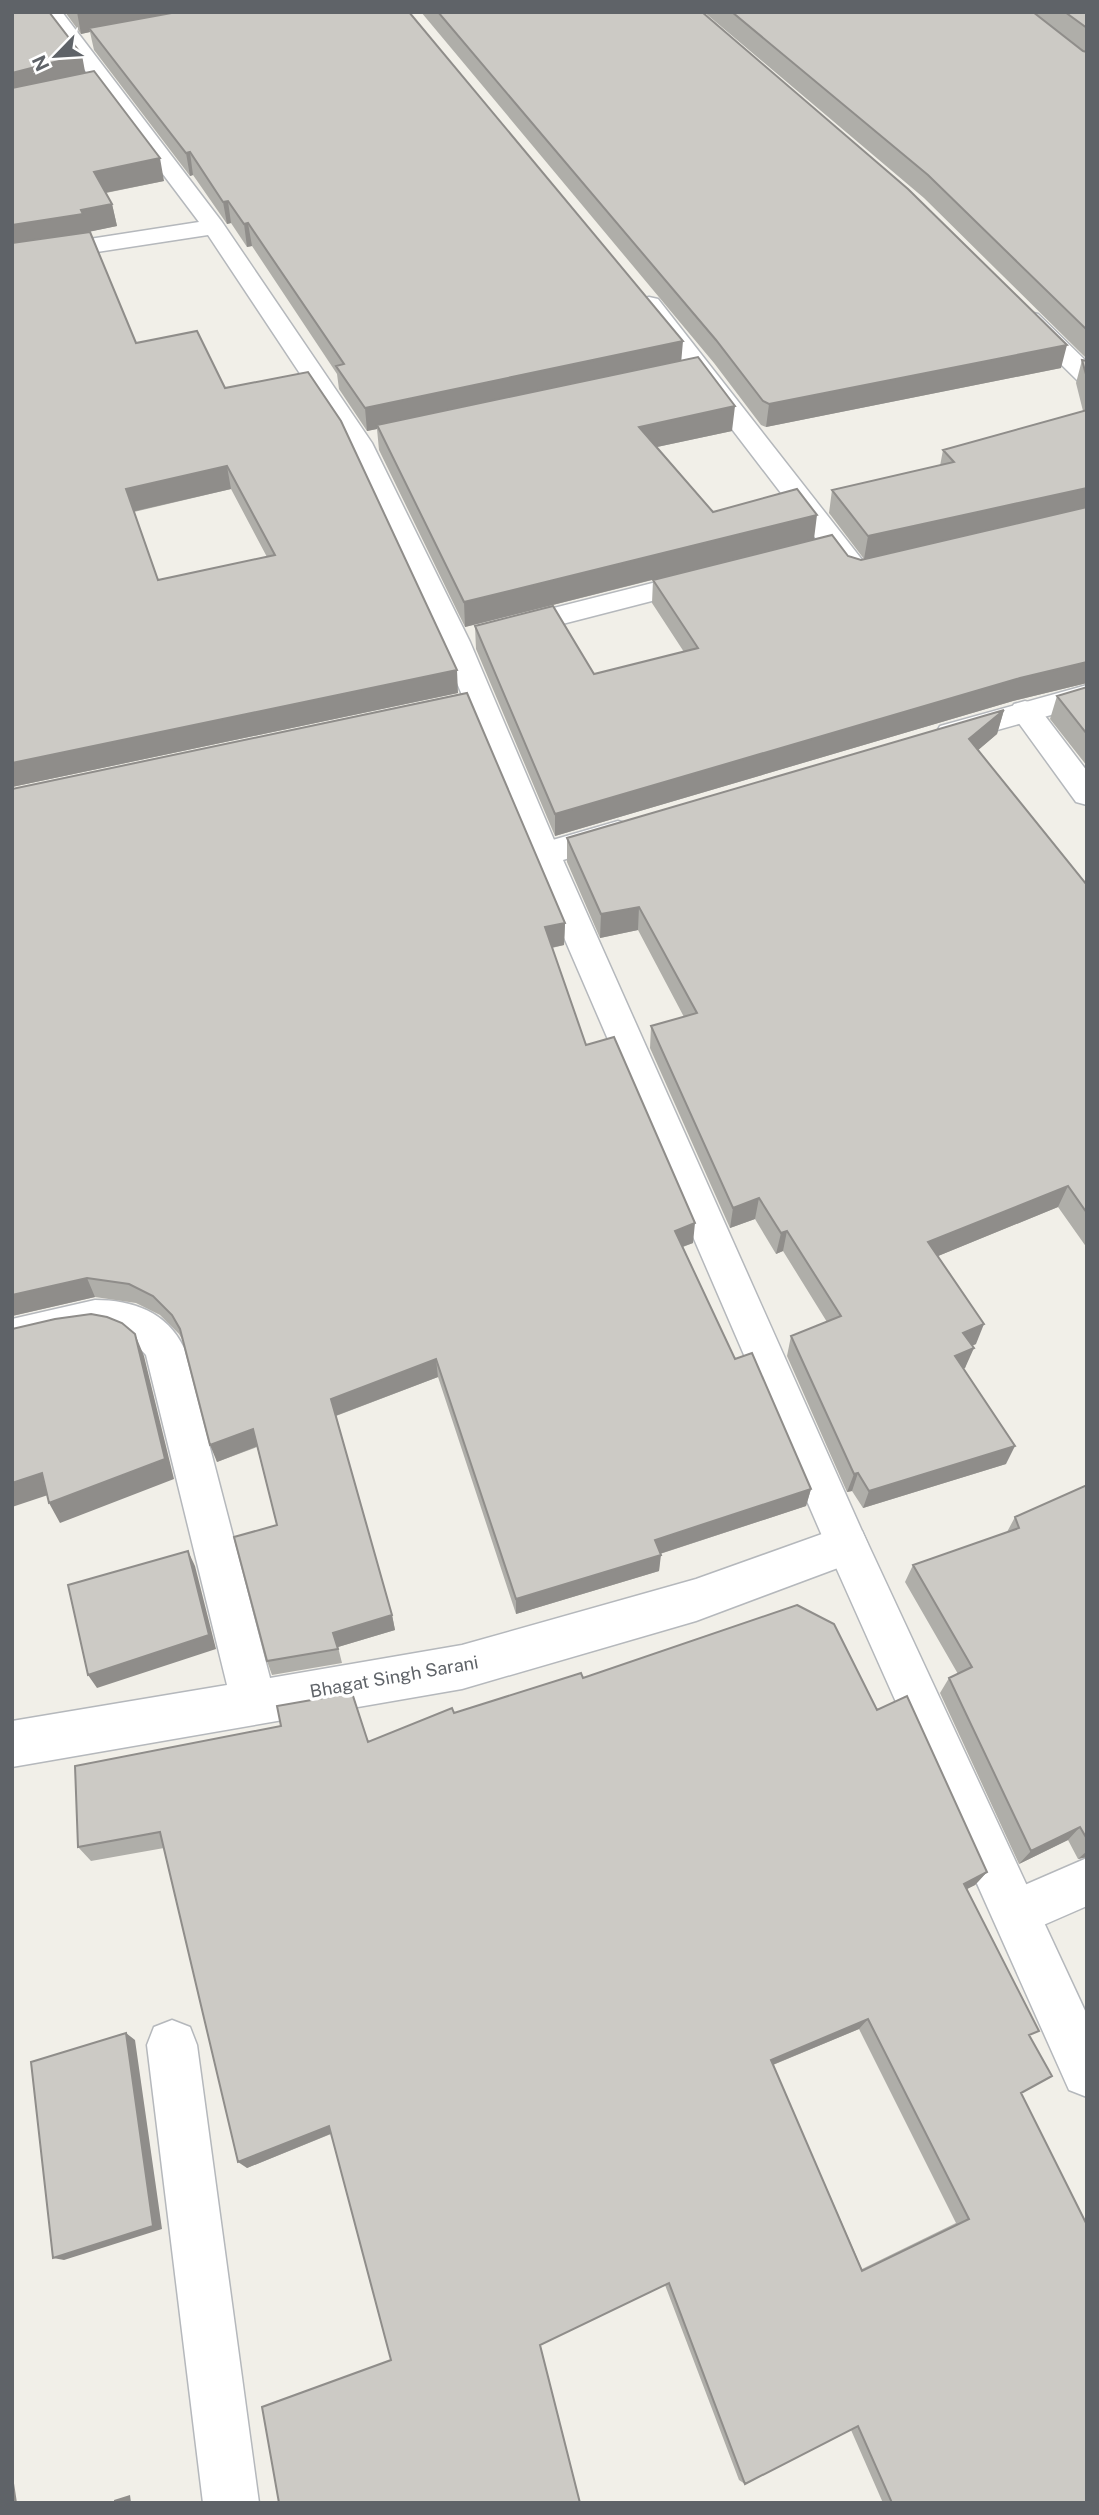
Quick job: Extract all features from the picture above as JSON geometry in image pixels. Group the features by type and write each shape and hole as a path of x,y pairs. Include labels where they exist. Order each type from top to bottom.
{"street":[{"path":"51,12 214,227 359,443 455,642 466,703 544,854 847,1545 1087,2072"},
{"path":"74,44 102,39"},
{"path":"78,89 104,83"},
{"path":"12,258 214,227"},
{"path":"633,284 690,373 821,549 856,572 895,563"},
{"path":"1010,300 1087,376"},
{"path":"359,443 386,438"},
{"path":"455,642 726,573"},
{"path":"918,743 1087,695"},
{"path":"1024,711 1087,794"},
{"path":"544,854 651,822"},
{"path":"12,1336 101,1316 137,1320 154,1331 164,1348 254,1702"},
{"name":"Bhagat Singh Sarani","path":"12,1744 462,1667 696,1600 847,1545"},
{"path":"1016,1913 1087,1882"},
{"path":"172,2045 231,2503"}],"building":[{"path":"12,12 49,12 82,55 12,73"},
{"path":"177,12 409,12 683,341 365,408 336,366 344,364 248,223 244,224 228,201 223,202 190,152 186,153 89,28"},
{"path":"438,12 702,12 908,189 1067,345 769,404 763,401 716,340"},
{"path":"732,12 1033,12 1087,52 1087,330 928,175"},
{"path":"1065,12 1087,12 1087,28"},
{"path":"94,71 160,158 94,172 112,204 81,210 83,214 12,225 12,88"},
{"path":"90,232 136,343 197,331 225,388 308,372 341,421 457,670 12,763 12,243","holes":["227,466 275,555 158,580 126,489"]},
{"path":"698,357 735,406 639,427 713,512 797,489 817,515 464,602 377,425"},
{"path":"1082,360 1087,361 1087,378"},
{"path":"1087,410 1087,488 868,536 832,490 954,462 943,450"},
{"path":"1087,507 1087,662 1020,678 555,814 475,626 553,606 594,674 698,648 653,580 832,535 848,556 861,560"},
{"path":"1087,687 1087,734 1057,696"},
{"path":"467,693 565,923 545,927 586,1045 614,1037 695,1223 675,1231 735,1359 752,1353 811,1489 655,1540 661,1555 516,1599 436,1359 331,1399 392,1615 333,1633 338,1649 267,1661 234,1537 277,1525 253,1429 210,1445 180,1329 172,1315 153,1296 129,1284 87,1278 12,1295 12,789"},
{"path":"1004,710 969,739 1087,885 1087,1213 1068,1186 928,1242 984,1324 963,1333 974,1348 955,1356 1015,1446 869,1491 858,1473 854,1474 791,1336 841,1316 787,1231 781,1233 759,1198 733,1208 651,1026 697,1013 639,907 601,914 567,838"},
{"path":"91,1314 122,1323 135,1334 165,1459 49,1503 42,1473 12,1483 12,1329"},
{"path":"1087,1485 1087,1839 1080,1827 1031,1851 949,1678 972,1667 913,1565 1019,1528 1015,1517"},
{"path":"188,1551 209,1635 88,1675 68,1585"},
{"path":"797,1605 834,1624 877,1710 907,1696 987,1872 964,1884 1039,2031 1029,2035 1052,2076 1021,2093 1087,2225 1087,2503 892,2503 858,2426 745,2484 669,2283 540,2345 580,2503 279,2503 262,2407 391,2360 329,2126 238,2162 160,1832 78,1847 75,1766 281,1726 277,1706 352,1693 368,1742 452,1708 454,1713 581,1673 583,1678","holes":["868,2019 969,2219 862,2271 771,2060"]},
{"path":"126,2033 153,2226 53,2258 31,2062"}]}
